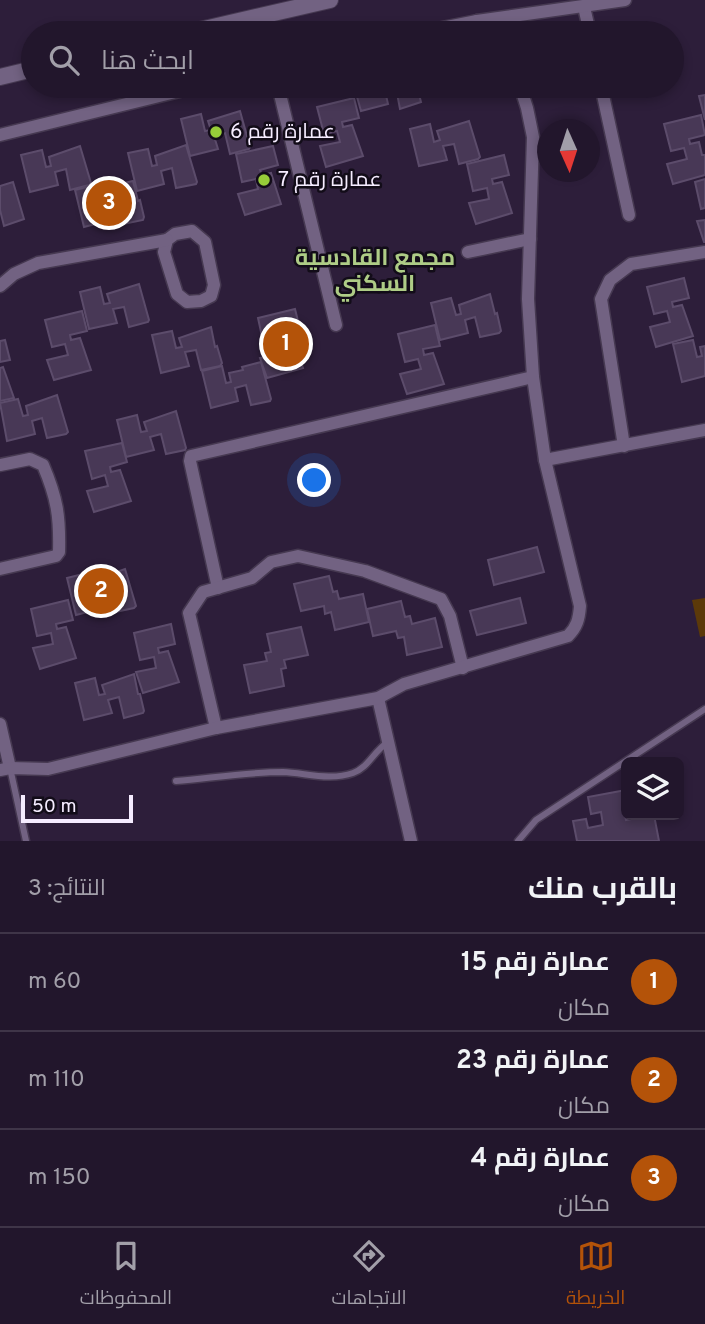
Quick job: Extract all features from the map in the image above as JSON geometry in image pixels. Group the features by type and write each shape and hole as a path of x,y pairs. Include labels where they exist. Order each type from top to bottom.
{"street":[{"path":"239,21 330,0"},
{"path":"477,21 625,0"},
{"path":"584,7 587,21"},
{"path":"0,77 21,72"},
{"path":"0,135 151,98"},
{"path":"281,98 336,325"},
{"path":"0,724 5,769 48,769 216,728 378,698 404,684 568,636 574,630 580,606 545,460 533,377 528,299 533,137 524,98"},
{"path":"604,98 629,215"},
{"path":"0,286 14,274 38,263 167,240 175,234 192,231 205,242 214,285 211,296 201,301 187,302 177,294 164,252 167,240"},
{"path":"468,252 530,239"},
{"path":"624,446 601,299 610,280 631,264 705,252"},
{"path":"218,589 191,456 533,377"},
{"path":"545,460 705,430"},
{"path":"0,465 30,459 43,465 53,488 60,517 60,552 56,556 0,569"},
{"path":"216,728 190,613 192,606 203,592 252,579 271,562 298,556 365,571 441,599 450,616 463,668"},
{"path":"378,698 411,841"}],"lane":[{"path":"518,841 536,820 705,709"},
{"path":"176,781 283,772 340,776 354,773 364,767 377,749 388,743"},
{"path":"5,769 26,841"}],"shaded area":[{"path":"705,598 705,636 700,637 692,600"}],"building":[{"path":"705,95 705,120 699,96"},
{"path":"354,98 359,118 342,122 343,127 352,125 363,156 326,167 320,146 340,142 337,131 324,134 317,107"},
{"path":"357,98 387,98 388,104 361,111"},
{"path":"398,98 420,98 421,102 400,109"},
{"name":"عمارة رقم 6","path":"240,111 249,149 230,154 225,133 214,136 218,149 190,156 181,119 201,114 205,131 211,130 208,121"},
{"path":"701,115 705,135 689,139 690,144 699,142 702,155 705,155 705,175 673,184 667,164 687,159 684,148 671,151 664,124"},
{"path":"469,121 480,157 478,159 459,164 454,144 443,146 447,160 419,166 410,129 430,124 434,142 440,140 437,131"},
{"path":"186,145 196,184 176,188 172,168 161,171 164,184 137,191 128,153 148,149 152,166 157,165 155,156"},
{"path":"80,146 91,183 89,185 70,190 66,169 55,172 58,185 30,192 21,155 42,150 46,167 51,166 49,157"},
{"name":"عمارة رقم 7","path":"273,146 278,165 260,170 262,175 271,173 281,204 245,215 238,194 258,189 256,179 242,182 236,154"},
{"path":"504,155 509,175 492,179 493,184 502,182 512,213 476,224 469,203 489,199 487,188 473,191 467,164"},
{"path":"705,179 705,208 701,209 695,182"},
{"path":"133,181 143,220 123,224 119,204 108,206 111,220 84,227 75,190 95,185 99,202 104,200 102,192 115,188 115,185"},
{"path":"13,182 24,219 4,226 0,210 0,186"},
{"path":"705,220 705,242 704,242 697,221"},
{"path":"684,278 689,298 672,302 673,307 682,305 693,336 656,347 650,327 670,322 667,311 654,314 647,287"},
{"path":"139,284 148,322 129,327 124,307 113,309 117,323 89,329 80,292 100,287 104,304 110,303 107,294"},
{"path":"490,294 495,314 497,313 501,331 499,333 480,337 475,317 465,320 468,333 440,340 431,303 451,298 456,315 461,314 459,305"},
{"path":"295,309 300,329 283,333 284,339 293,336 303,368 267,378 260,358 281,353 278,342 264,346 258,318"},
{"path":"82,311 87,331 70,335 71,340 80,338 91,370 54,380 47,360 68,355 65,344 52,347 45,320"},
{"path":"435,325 440,346 423,349 424,355 433,353 444,384 407,394 400,374 421,369 418,359 405,362 398,334"},
{"path":"211,327 222,363 220,366 201,370 196,350 185,352 189,366 161,373 152,335 172,331 176,348 182,347 179,338"},
{"path":"5,340 10,360 0,362 0,341"},
{"path":"693,340 697,357 702,356 700,347 705,346 705,376 682,382 673,344"},
{"path":"261,362 270,401 251,405 246,385 235,388 238,401 211,408 202,371 222,366 226,383 231,382 229,373"},
{"path":"3,367 14,398 0,401 0,368"},
{"path":"57,395 68,432 66,434 47,438 42,418 32,421 35,434 7,441 0,403 18,399 23,416 28,415 26,406"},
{"path":"176,411 185,450 166,454 161,434 150,437 154,450 126,457 117,420 137,415 141,432 147,431 144,422"},
{"path":"122,443 127,462 110,467 111,472 120,470 131,501 94,512 87,491 108,486 105,475 92,479 85,451"},
{"path":"537,547 544,572 494,585 488,560"},
{"path":"125,569 136,606 134,608 115,612 111,592 100,595 103,608 76,615 67,578 87,573 91,590 96,589 94,580"},
{"path":"329,576 333,592 337,591 339,599 363,594 369,622 335,630 331,612 325,614 324,606 301,611 294,584"},
{"path":"520,598 526,623 477,635 470,611"},
{"path":"68,600 73,620 56,624 57,629 66,627 76,658 40,669 33,648 53,644 51,633 37,636 31,609"},
{"path":"401,601 405,617 410,616 412,624 435,618 442,647 407,655 404,637 398,638 396,631 373,636 367,609"},
{"path":"171,624 175,644 158,648 159,653 168,651 179,682 143,693 136,672 156,668 154,657 140,660 134,633"},
{"path":"301,627 308,655 284,660 286,668 281,669 284,686 250,693 244,665 267,661 265,653 271,652 267,634"},
{"path":"134,674 143,713 124,718 119,697 108,700 112,713 84,720 75,683 95,678 99,695 105,694 102,685"},
{"path":"621,791 621,820 655,820 659,841 577,841 573,821 586,819 588,828 603,825 601,812 591,814 588,797"}],"place":[{"name":"عمارة رقم 6","path":"216,132"},
{"name":"عمارة رقم 7","path":"264,180"},
{"name":"عمارة رقم 4","path":"109,203"},
{"name":"عمارة رقم 15","path":"286,344"},
{"name":"عمارة رقم 23","path":"101,591"}],"district":[{"name":"مجمع القادسية السكني","path":"375,272"}]}
